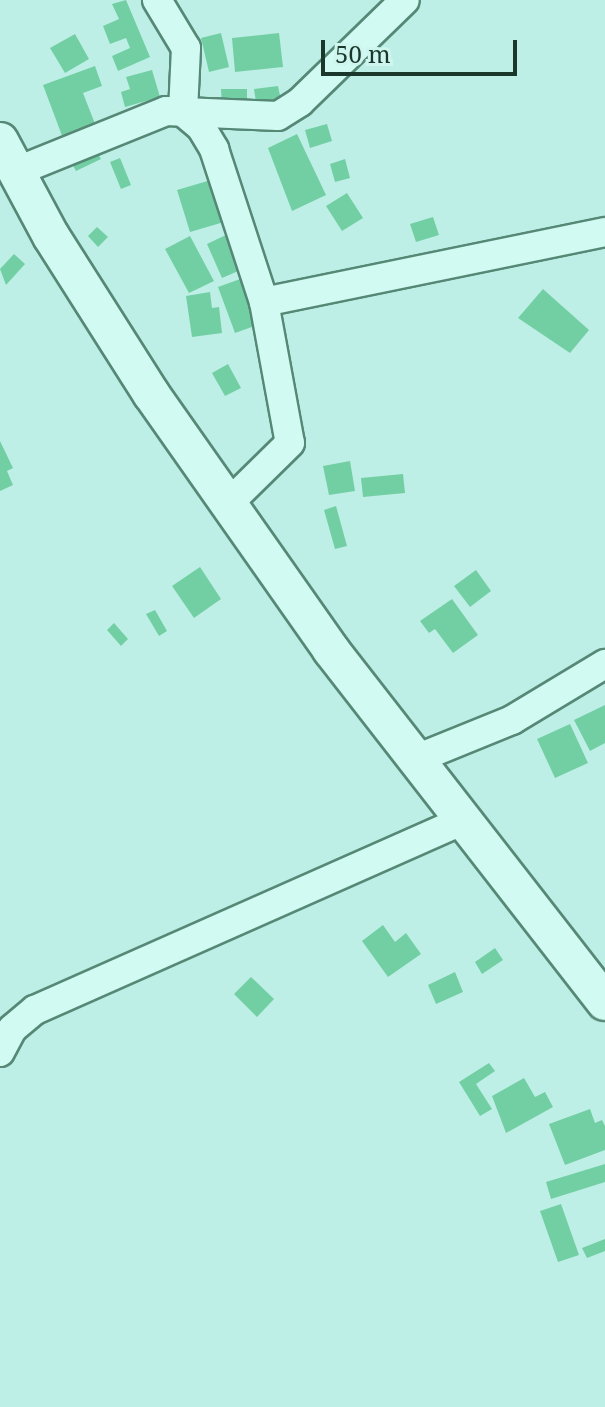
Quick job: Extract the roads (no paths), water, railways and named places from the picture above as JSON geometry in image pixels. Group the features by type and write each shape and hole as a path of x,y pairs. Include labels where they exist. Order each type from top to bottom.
{"street":[{"path":"157,0 186,48 183,112 214,149 264,302 290,443 229,503"},
{"path":"405,0 300,102 278,116 166,111 8,157 152,395 416,759 605,1002"},
{"path":"264,302 605,232"},
{"path":"416,759 512,720 605,664"},
{"path":"0,1052 12,1029 35,1010 463,820"}]}
